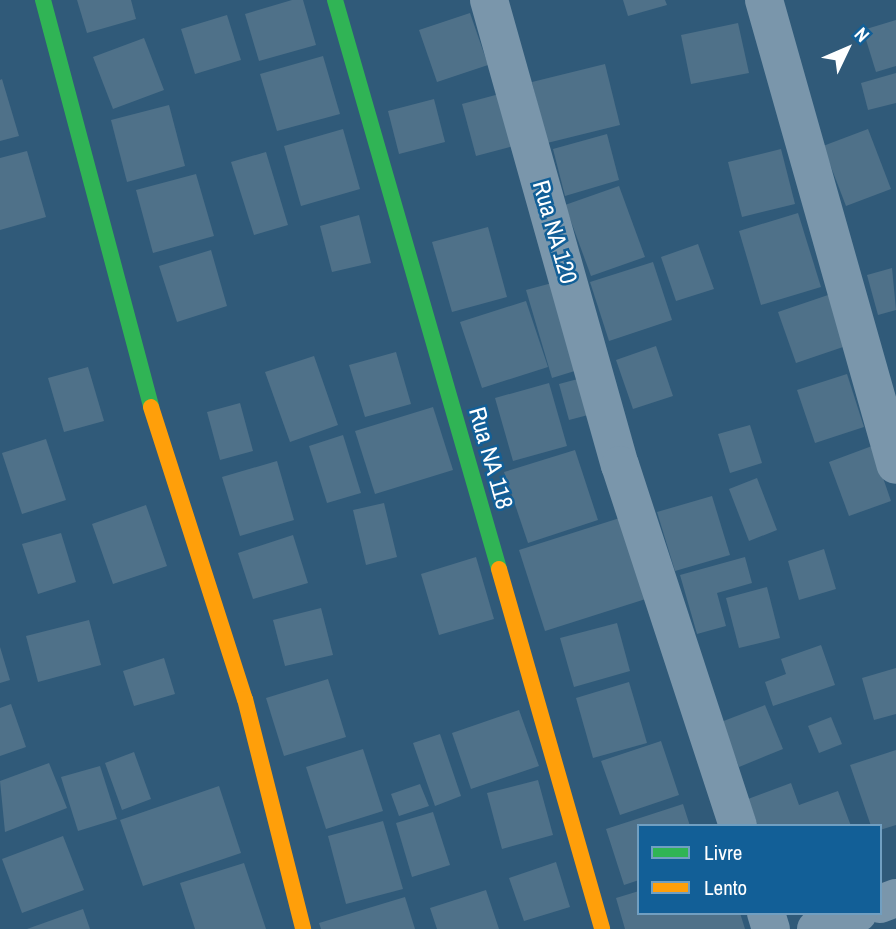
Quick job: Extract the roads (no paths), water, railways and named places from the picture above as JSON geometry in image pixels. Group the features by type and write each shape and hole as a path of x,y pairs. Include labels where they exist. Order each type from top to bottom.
{"street":[{"path":"43,0 86,177 175,493 245,699 303,929"},
{"name":"Rua NA 118","path":"335,0 602,929"},
{"name":"Rua NA 120","path":"489,0 620,465 737,824"},
{"path":"764,0 896,465"},
{"path":"816,929 853,915"}]}
